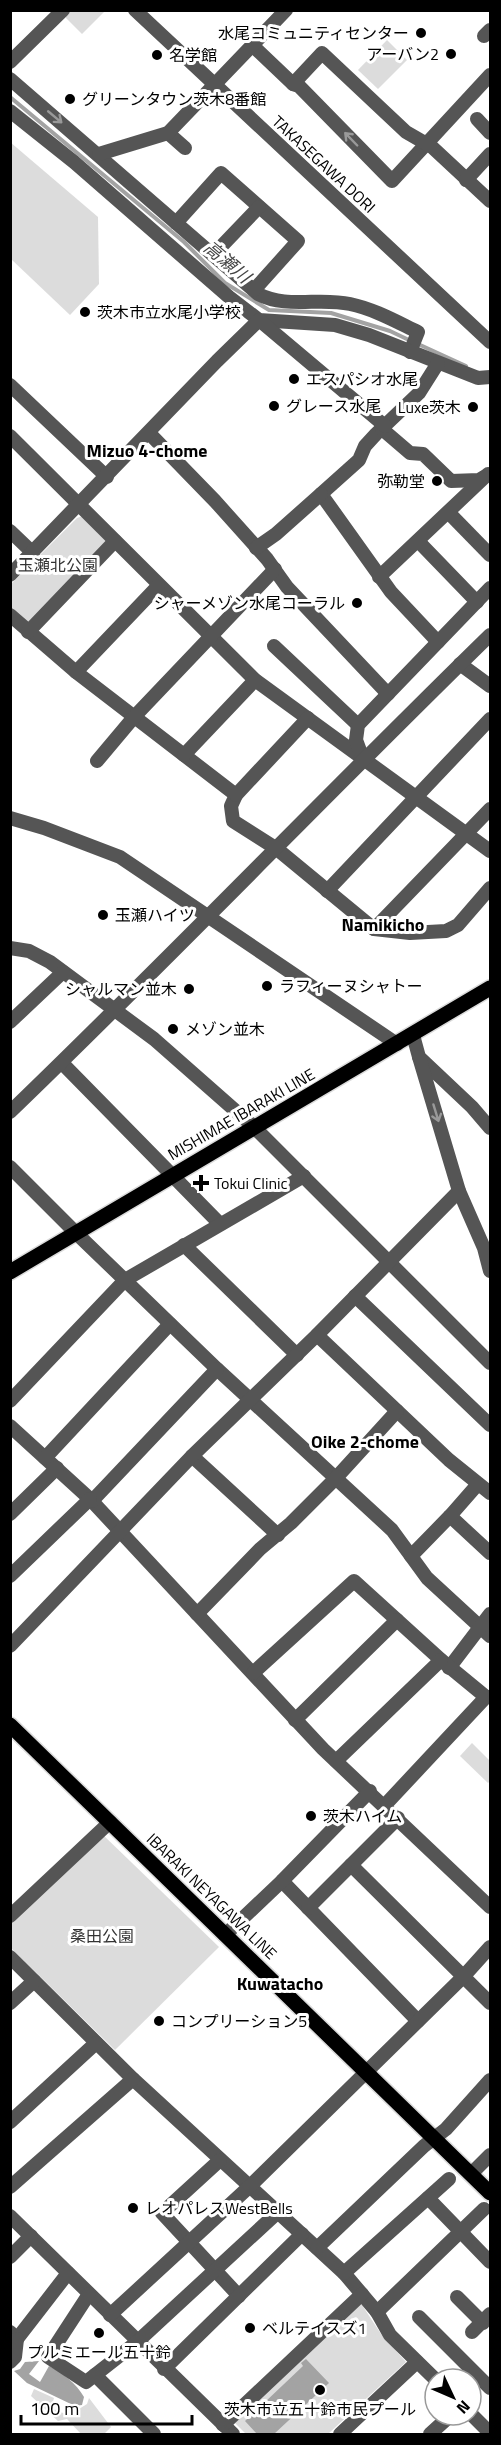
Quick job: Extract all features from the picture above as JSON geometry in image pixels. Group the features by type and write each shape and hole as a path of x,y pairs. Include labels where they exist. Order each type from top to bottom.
{"main road":[{"name":"MISHIMAE IBARAKI LINE","path":"10,1272 490,988"},
{"name":"IBARAKI NEYAGAWA LINE","path":"10,1725 490,2193"}],"street":[{"path":"10,62 63,10"},
{"name":"TAKASEGAWA DORI","path":"135,10 490,342"},
{"path":"99,154 168,133 286,10"},
{"path":"252,45 293,84 299,86 392,181 490,75"},
{"path":"293,84 322,53 406,132 426,144 490,201"},
{"path":"10,79 254,290 272,301 349,303 384,316 418,332 410,352"},
{"path":"10,111 74,162 259,320 410,453 423,454 451,481 479,480 489,475"},
{"path":"477,119 490,133"},
{"path":"168,133 185,148"},
{"path":"466,180 490,154"},
{"path":"176,223 221,173 298,241 254,290"},
{"path":"213,255 259,207"},
{"path":"10,575 80,506 259,320 335,325 369,335 478,378 490,377"},
{"path":"256,548 276,534 359,460 365,446 419,393 438,363"},
{"path":"10,385 107,477"},
{"path":"149,433 275,569 287,587 388,694"},
{"path":"10,436 158,586 255,680 490,851"},
{"path":"380,576 489,475"},
{"path":"321,494 391,592 438,642"},
{"path":"449,513 490,555"},
{"path":"10,531 33,553"},
{"path":"418,541 477,602"},
{"path":"28,632 115,542"},
{"path":"96,761 134,717 275,569"},
{"path":"76,672 158,586"},
{"path":"363,759 356,740 358,726 490,588"},
{"path":"10,615 76,672 236,795"},
{"path":"10,1112 62,1063 206,917 277,849 363,759 490,635"},
{"path":"274,646 358,726"},
{"path":"460,664 490,686"},
{"path":"184,755 255,680"},
{"path":"308,718 236,795 231,806 233,821 277,849 374,929 410,933 446,931 458,925 490,888"},
{"path":"327,891 490,719"},
{"path":"374,929 490,809"},
{"path":"10,818 44,828 120,857 397,1044"},
{"path":"10,948 29,951 63,972 146,1032 254,1127 490,1362"},
{"path":"10,1022 63,972"},
{"path":"413,1035 459,1191 487,1245 490,1271"},
{"path":"419,1057 472,1107 490,1128"},
{"path":"62,1063 220,1224"},
{"path":"10,1167 217,1369 392,1530 427,1578 490,1636"},
{"path":"10,1401 125,1280 303,1176"},
{"path":"10,1646 192,1456 251,1401 459,1191"},
{"path":"184,1245 297,1355"},
{"path":"356,1296 490,1425"},
{"path":"45,1458 170,1324"},
{"path":"317,1335 449,1460 490,1493"},
{"path":"13,1569 91,1500 217,1369"},
{"path":"197,1614 335,1479 397,1411"},
{"path":"10,1426 91,1500 295,1720 490,1907"},
{"path":"192,1456 278,1535"},
{"path":"10,1514 57,1468"},
{"path":"411,1556 478,1484"},
{"path":"450,1516 490,1553"},
{"path":"253,1673 354,1581 445,1664 488,1697 385,1805"},
{"path":"336,1761 445,1664 490,1614"},
{"path":"295,1720 397,1620"},
{"path":"225,1935 282,1881 370,1791"},
{"path":"308,1908 398,1818"},
{"path":"10,1916 110,1822"},
{"path":"351,1864 490,2003"},
{"path":"282,1881 418,2021"},
{"path":"110,2315 249,2187 463,1977 490,1947"},
{"path":"10,1957 133,2079 344,2273 377,2312 390,2335 423,2368"},
{"path":"10,2004 34,1981"},
{"path":"10,2122 96,2043"},
{"path":"10,2187 133,2079"},
{"path":"317,2248 446,2129 490,2080"},
{"path":"471,2174 490,2155"},
{"path":"220,2160 162,2213 239,2296"},
{"path":"344,2273 449,2179"},
{"path":"428,2198 490,2262"},
{"path":"377,2312 484,2209"},
{"path":"89,2294 48,2357 86,2382 137,2342 278,2212"},
{"path":"10,2216 228,2430 362,2294"},
{"path":"164,2368 302,2234"},
{"path":"10,2257 31,2236"},
{"path":"10,2362 15,2357 14,2336 68,2273"},
{"path":"457,2297 487,2318 472,2332"},
{"path":"419,2317 490,2388"},
{"path":"340,2434 417,2362"},
{"path":"95,2375 154,2434"}],"green space":[{"path":"69,11 105,11 82,34 66,18 65,15"},
{"path":"387,40 407,60 378,89 358,70"},
{"path":"10,142 98,217 99,284 70,315 11,259"},
{"name":"玉瀬北公園","path":"83,516 107,540 30,622 25,622 11,608 10,585 77,518"},
{"path":"472,1743 490,1761 490,1781 488,1783 460,1756"},
{"name":"桑田公園","path":"101,1833 219,1947 115,2050 11,1948 10,1923"},
{"name":"茨木市立五十鈴市民プール","path":"355,2304 362,2305 381,2334 406,2362 328,2434 246,2434 235,2423"},
{"path":"34,2389 54,2398 51,2408 68,2415 72,2406 79,2409 87,2404 89,2398 111,2427 104,2434 81,2434 67,2419 58,2421 31,2396"}],"shaded area":[{"path":"306,2359 329,2383 274,2434 257,2434 245,2421 303,2366 301,2363"},
{"path":"39,2361 29,2374 40,2382 49,2366 77,2387 84,2397 82,2405 75,2406 27,2383 14,2371 20,2369 25,2362"}],"waterway":[{"name":"高瀬川","path":"10,97 184,242 225,283 269,310 331,313 390,331 411,341"},
{"name":"高瀬川","path":"418,344 466,366"}],"place":[{"name":"水尾コミュニティセンター","path":"421,33"},
{"name":"アーバン2","path":"451,54"},
{"name":"名学館","path":"157,55"},
{"name":"グリーンタウン茨木8番館","path":"70,99"},
{"name":"茨木市立水尾小学校","path":"85,312"},
{"name":"エスパシオ水尾","path":"294,379"},
{"name":"グレース水尾","path":"274,406"},
{"name":"Luxe茨木","path":"473,407"},
{"name":"弥勒堂","path":"437,481"},
{"name":"シャーメゾン水尾コーラル","path":"357,603"},
{"name":"玉瀬ハイツ","path":"103,915"},
{"name":"ラフィーヌシャトー","path":"267,986"},
{"name":"シャルマン並木","path":"189,989"},
{"name":"メゾン並木","path":"173,1029"},
{"name":"Tokui Clinic","path":"201,1183"},
{"name":"茨木ハイム","path":"311,1816"},
{"name":"コンプリーション5","path":"159,2021"},
{"name":"レオパレスWestBells","path":"133,2208"},
{"name":"ベルテイスズ1","path":"250,2328"},
{"name":"プルミエール五十鈴","path":"99,2333"},
{"name":"茨木市立五十鈴市民プール","path":"320,2390"}],"district":[{"name":"Mizuo 4-chome","path":"147,451"},
{"name":"Namikicho","path":"383,925"},
{"name":"Oike 2-chome","path":"365,1442"},
{"name":"Kuwatacho","path":"280,1984"}]}
